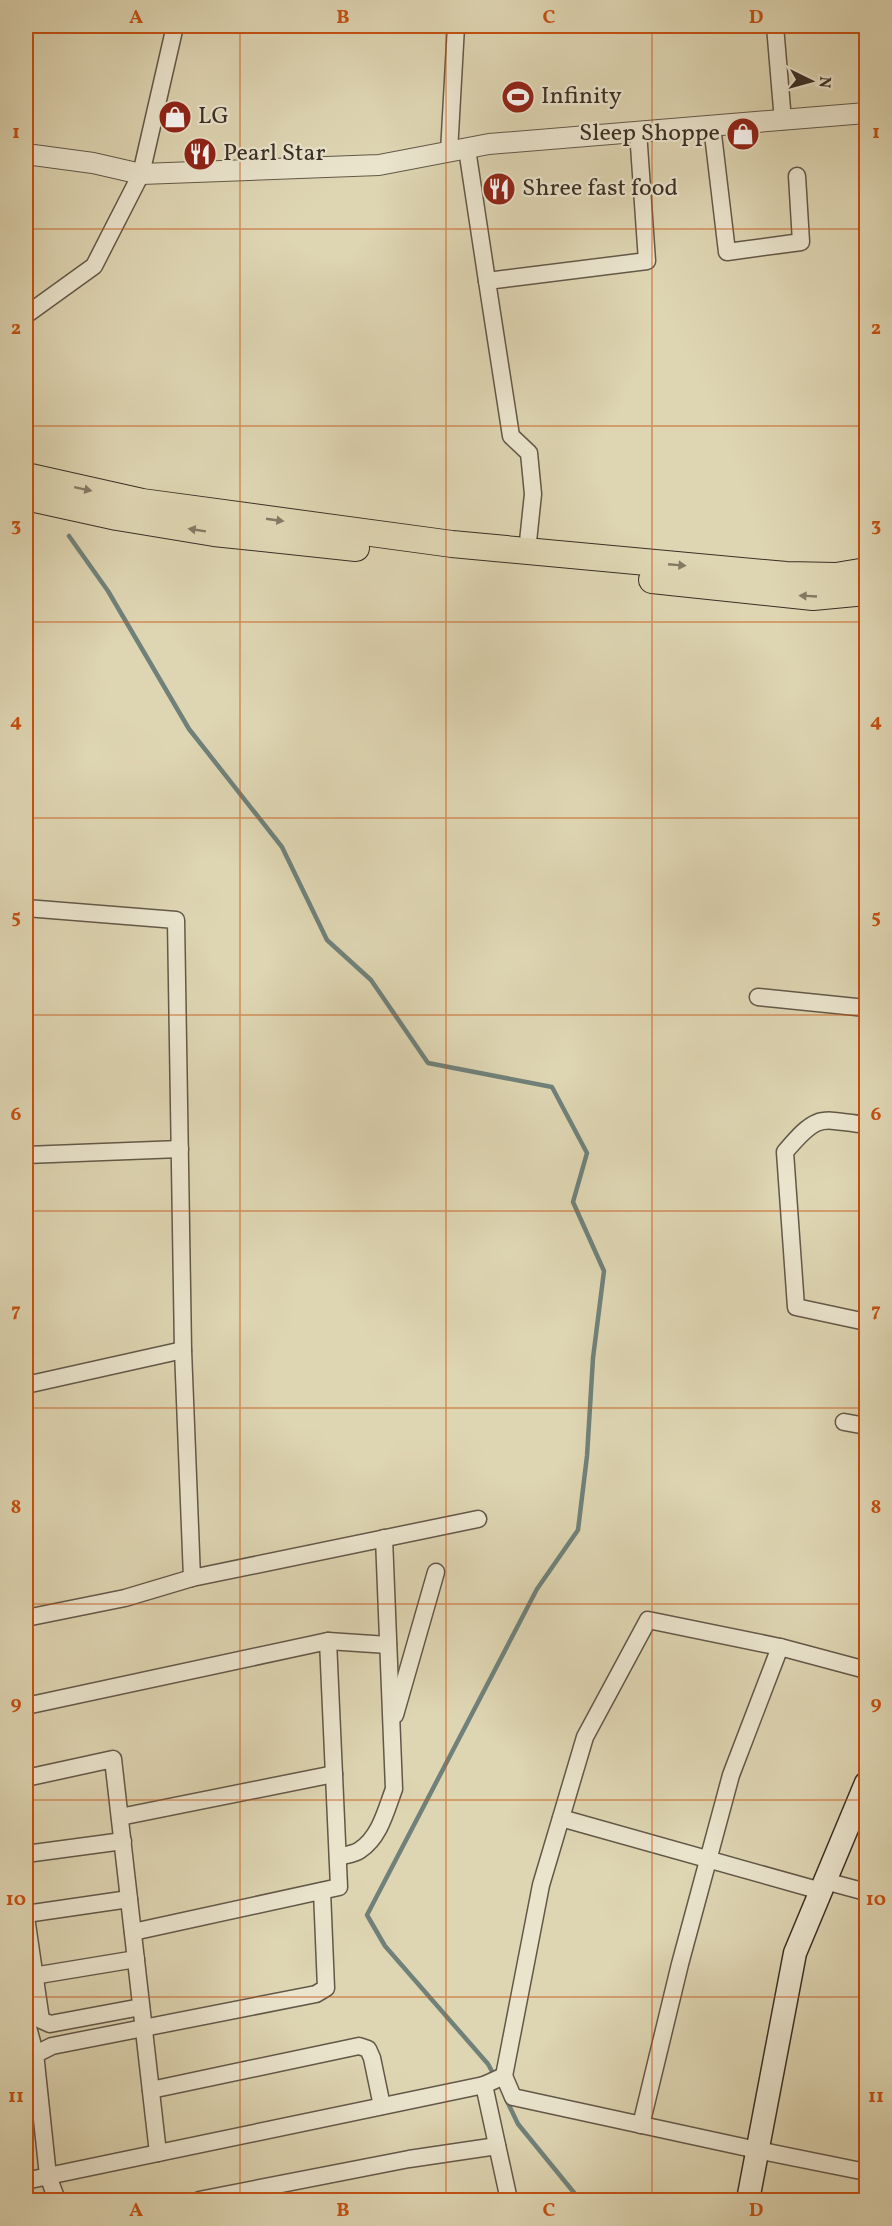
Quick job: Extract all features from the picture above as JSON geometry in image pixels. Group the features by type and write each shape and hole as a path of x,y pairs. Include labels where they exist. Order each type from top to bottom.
{"main road":[{"path":"26,476 142,502 452,544 786,575 836,576 867,571"},
{"path":"26,497 117,517 214,533 813,597 867,592"},
{"path":"748,2200 795,1953 867,1783"}],"street":[{"path":"26,315 94,266 141,174 175,26"},
{"path":"456,26 458,150 487,281 511,436 529,453 533,494 527,551"},
{"path":"775,26 783,121"},
{"path":"26,154 93,163 141,174 380,165 489,144 867,114"},
{"path":"712,126 727,252 801,242 797,176"},
{"path":"487,281 647,261 638,131"},
{"path":"26,909 176,920 183,1350 192,1578"},
{"path":"758,997 867,1008"},
{"path":"867,1125 821,1119 804,1129 785,1152 796,1307 867,1322"},
{"path":"26,1155 180,1149"},
{"path":"26,1385 183,1350"},
{"path":"844,1422 867,1426"},
{"path":"26,1618 125,1598 192,1578 478,1519"},
{"path":"338,1857 359,1852 371,1841 382,1821 394,1789 384,1538"},
{"path":"391,1730 436,1572"},
{"path":"866,2170 757,2150 513,2097 504,2076 541,1885 585,1737 648,1620 780,1647 867,1670"},
{"path":"26,1706 328,1641 388,1645"},
{"path":"133,1932 339,1887 328,1641"},
{"path":"640,2125 731,1775 780,1647"},
{"path":"26,1778 113,1759 158,2153"},
{"path":"120,1817 334,1774"},
{"path":"561,1818 708,1860 823,1886 867,1893"},
{"path":"26,1854 123,1841"},
{"path":"30,2056 51,2046 316,1994 326,1988 322,1891"},
{"path":"129,1899 26,1916 41,2020 50,2024 141,2007"},
{"path":"33,1976 136,1959"},
{"path":"26,2020 48,2176 57,2200"},
{"path":"151,2090 359,2046 368,2049 372,2058 382,2106"},
{"path":"26,2181 484,2085 504,2076"},
{"path":"484,2085 509,2200"},
{"path":"199,2200 409,2159 497,2146"}],"waterway":[{"path":"69,536 108,591 189,729 282,847 327,940 371,980 428,1063 552,1087 587,1153 573,1202 604,1271 593,1358 587,1456 578,1530 537,1589 367,1915 385,1946 488,2064 494,2075"},
{"path":"506,2099 518,2124 580,2200"}],"place":[{"name":"Infinity","path":"518,97"},
{"name":"LG","path":"175,117"},
{"name":"Sleep Shoppe","path":"743,134"},
{"name":"Pearl Star","path":"200,154"},
{"name":"Shree fast food","path":"499,189"}]}
